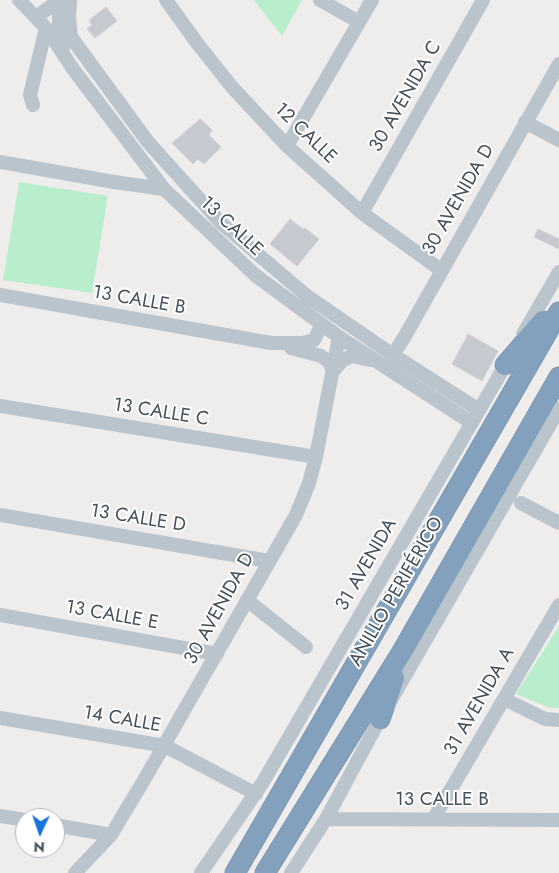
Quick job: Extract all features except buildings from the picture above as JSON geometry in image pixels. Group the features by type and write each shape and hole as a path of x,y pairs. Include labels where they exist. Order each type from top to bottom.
{"highway":[{"path":"505,365 559,302"},
{"name":"ANILLO PERIFÉRICO","path":"235,873 559,312"},
{"name":"ANILLO PERIFÉRICO","path":"265,873 403,650 559,377"},
{"path":"380,719 403,650"}],"street":[{"name":"13 CALLE","path":"19,0 46,28 73,69 164,189 255,275 339,337 472,423"},
{"path":"36,17 61,0"},
{"path":"61,0 59,24 65,56"},
{"name":"13 CALLE","path":"70,0 71,37 148,142 221,223 307,296 393,355 479,410"},
{"name":"12 CALLE","path":"166,0 197,43 232,86 287,146 362,213 441,270"},
{"path":"320,0 358,22"},
{"path":"287,146 372,0"},
{"name":"30 AVENIDA C","path":"362,213 483,0"},
{"path":"33,105 30,95 46,28"},
{"name":"30 AVENIDA D","path":"393,355 559,64"},
{"path":"525,122 559,140"},
{"path":"0,162 164,189"},
{"name":"31 AVENIDA","path":"201,873 256,794 559,272"},
{"name":"13 CALLE B","path":"0,296 271,343 321,356 328,362 332,371"},
{"name":"13 CALLE B","path":"271,343 303,343 314,340 322,324"},
{"name":"30 AVENIDA D","path":"75,873 111,835 165,746 296,515 309,483 316,458 339,337"},
{"path":"332,371 343,360 352,356 376,361"},
{"name":"13 CALLE C","path":"0,406 316,458"},
{"path":"291,873 326,819 380,719 559,409"},
{"path":"521,503 559,523"},
{"name":"13 CALLE D","path":"0,515 269,561"},
{"path":"247,600 306,647"},
{"name":"31 AVENIDA A","path":"434,818 557,612"},
{"name":"13 CALLE E","path":"0,616 217,654"},
{"path":"504,699 545,719 559,720"},
{"name":"14 CALLE","path":"0,718 165,746 256,794"},
{"path":"0,816 15,818"},
{"name":"13 CALLE B","path":"326,819 559,820"},
{"path":"65,828 111,835"}],"green space":[{"path":"254,0 302,0 282,36"},
{"path":"19,182 108,196 92,293 3,280"},
{"path":"559,626 559,708 550,708 516,694"}]}
